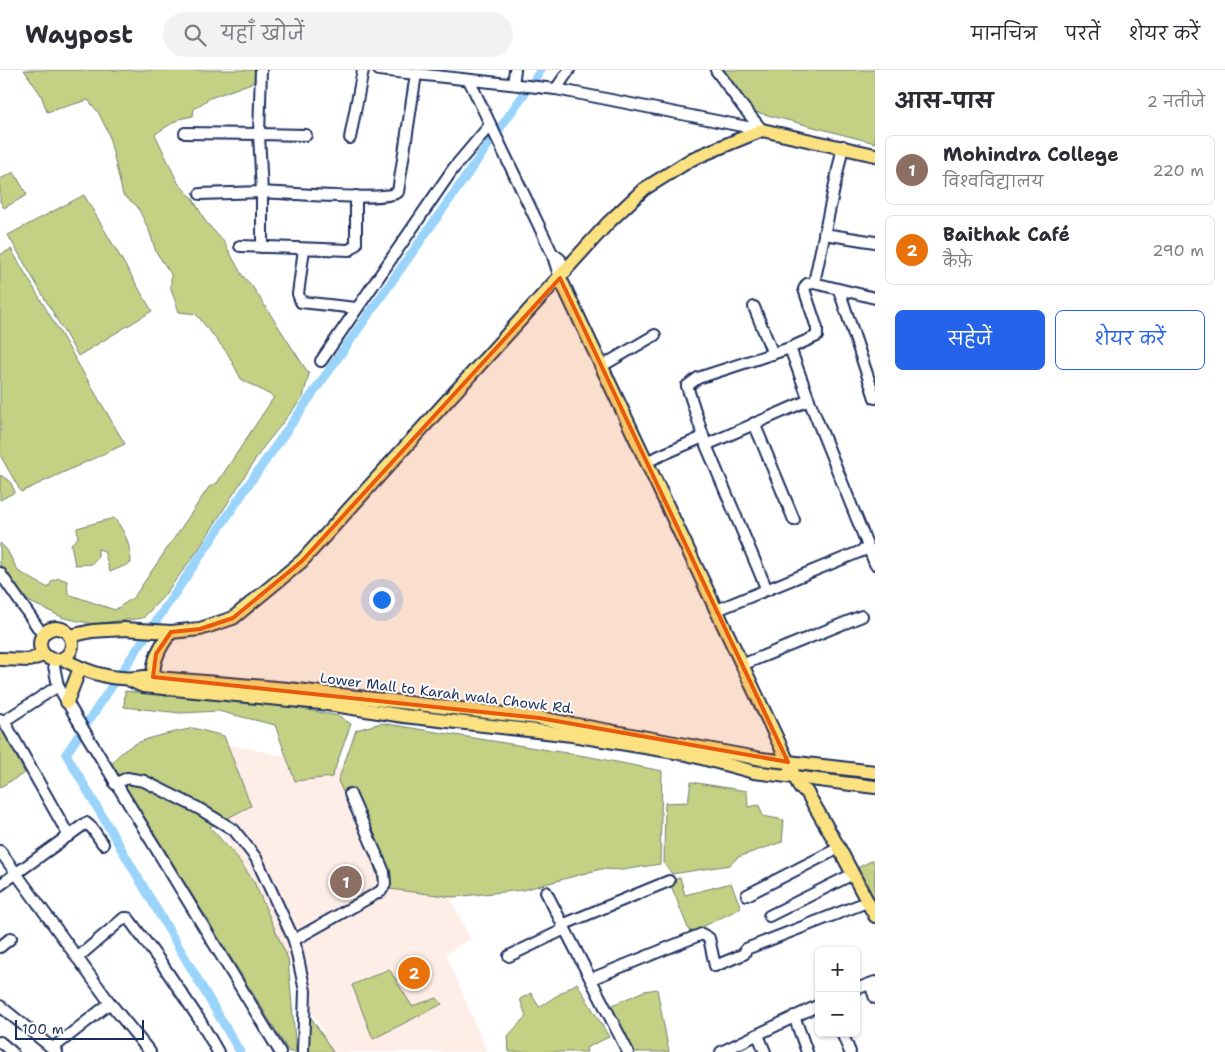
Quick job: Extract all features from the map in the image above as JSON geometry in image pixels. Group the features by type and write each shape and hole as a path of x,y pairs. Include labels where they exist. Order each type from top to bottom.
{"main road":[{"path":"53,658 40,645 46,631 56,628 70,636 92,631 167,631 200,629 233,618 302,561 563,275 608,223 644,189 692,159 762,130 875,154"},
{"path":"563,275 793,762"},
{"path":"720,609 749,662 802,782 875,916"},
{"path":"153,677 153,665 156,654 167,631"},
{"path":"0,658 29,660 53,658 72,646 70,636"},
{"name":"Lower Mall to Karah wala Chowk Rd.","path":"53,658 90,673 128,679 153,677 288,689 726,753 875,772"},
{"path":"67,702 80,668"},
{"path":"128,679 143,686 321,703 404,716 568,729 687,754 754,772 802,782 875,787"}],"street":[{"path":"261,70 259,134 262,247"},
{"path":"350,138 363,70"},
{"path":"379,70 556,89 762,130"},
{"path":"513,84 514,70"},
{"path":"556,89 569,70"},
{"path":"716,70 762,130"},
{"path":"200,194 262,192 356,196 392,195 398,192 416,74"},
{"path":"468,80 563,275"},
{"path":"321,361 453,169 490,125"},
{"path":"185,133 306,135"},
{"path":"814,283 843,146"},
{"path":"240,246 354,249 356,244 356,196"},
{"path":"824,234 875,242"},
{"path":"304,249 298,294 301,302 356,308"},
{"path":"766,590 704,441 687,386 691,382 790,348 817,336 817,328 804,289 807,284 814,283 875,298"},
{"path":"840,290 875,398"},
{"path":"754,307 773,354"},
{"path":"605,364 655,335"},
{"path":"790,348 808,400 875,564"},
{"path":"651,460 808,400"},
{"path":"754,422 794,520"},
{"path":"720,609 869,548"},
{"path":"0,573 43,635"},
{"path":"749,662 862,616"},
{"path":"53,658 58,686 67,702 276,1050"},
{"path":"58,686 2,720 69,836"},
{"path":"115,784 127,778 144,781 198,808 234,830 256,858 294,940 305,990 303,1052"},
{"path":"294,940 380,891 385,884 384,872 350,794"},
{"path":"0,885 86,823 92,828 103,844"},
{"path":"747,895 839,848"},
{"path":"0,851 110,1003 150,1052"},
{"path":"769,916 853,874"},
{"path":"509,956 563,927 669,881"},
{"path":"546,892 628,1052"},
{"path":"591,979 702,934 709,938 715,966 744,954 746,949 867,902"},
{"path":"77,958 124,918 128,918 199,1019 218,1052"},
{"path":"0,947 11,938"},
{"path":"860,988 872,983 875,998"},
{"path":"0,1006 55,1050 110,1003"},
{"path":"721,1052 815,1007"},
{"path":"794,1016 807,1052"},
{"path":"758,1035 765,1052"},
{"path":"844,1037 850,1052"},
{"path":"0,1042 12,1052"}],"highlighted area":[{"path":"560,278 788,762 539,718 153,677 156,654 171,632 200,629 233,618 302,561"}],"shaded area":[{"path":"205,740 391,777 409,808 470,939 446,954 487,1052 332,1052 278,939 219,826"}],"green space":[{"path":"24,70 260,70 260,80 210,98 194,109 193,116 179,119 155,134 178,183 193,199 206,222 224,242 242,275 252,286 309,374 303,397 262,449 198,550 163,597 143,618 93,624 64,618 30,602 8,585 2,566 0,566 0,543 7,550 18,571 48,588 52,581 59,578 67,581 68,594 115,610 134,597 209,487 217,483 274,397 241,379 228,354 196,314 179,312 171,289 171,274 156,252 149,230 137,206 123,195 108,132 98,112 88,100 47,112 41,95"},
{"path":"724,70 875,70 875,143 752,111"},
{"path":"14,172 27,195 4,208 0,201 0,179"},
{"path":"84,195 152,311 78,356 8,235"},
{"path":"11,249 125,444 21,492 0,455 0,255"},
{"path":"0,475 10,481 15,492 0,500"},
{"path":"114,518 127,539 131,563 110,572 104,551 98,549 98,556 92,564 75,565 71,544 78,538 77,528"},
{"path":"125,691 282,705 339,716 351,724 332,777 295,781 275,725 218,711 181,713 124,707"},
{"path":"381,723 591,757 662,771 660,864 623,870 601,869 523,890 453,897 381,888 367,844 338,781 356,730"},
{"path":"0,727 25,773 0,787"},
{"path":"193,728 224,736 251,806 210,827 236,856 254,882 288,959 296,1052 289,1052 112,764 127,748 137,743"},
{"path":"691,782 747,791 748,807 759,805 763,816 784,820 782,842 738,857 730,865 672,874 664,864 665,803 688,802"},
{"path":"873,860 875,865 874,900 857,868"},
{"path":"680,877 685,895 731,883 741,908 690,933 670,883"},
{"path":"389,969 412,1006 437,998 442,1004 373,1039 352,985"},
{"path":"577,983 609,1037 586,1048 587,1052 509,1052 508,1036 526,1016 520,999 531,993 539,1007"},
{"path":"657,989 669,1052 635,1052 610,1006 644,991"},
{"path":"307,1011 333,1052 309,1052"}],"waterway":[{"path":"240,1052 66,754 249,484 541,70"}],"place":[{"name":"Mohindra College","path":"346,882"},
{"name":"Baithak Café","path":"414,973"}]}
